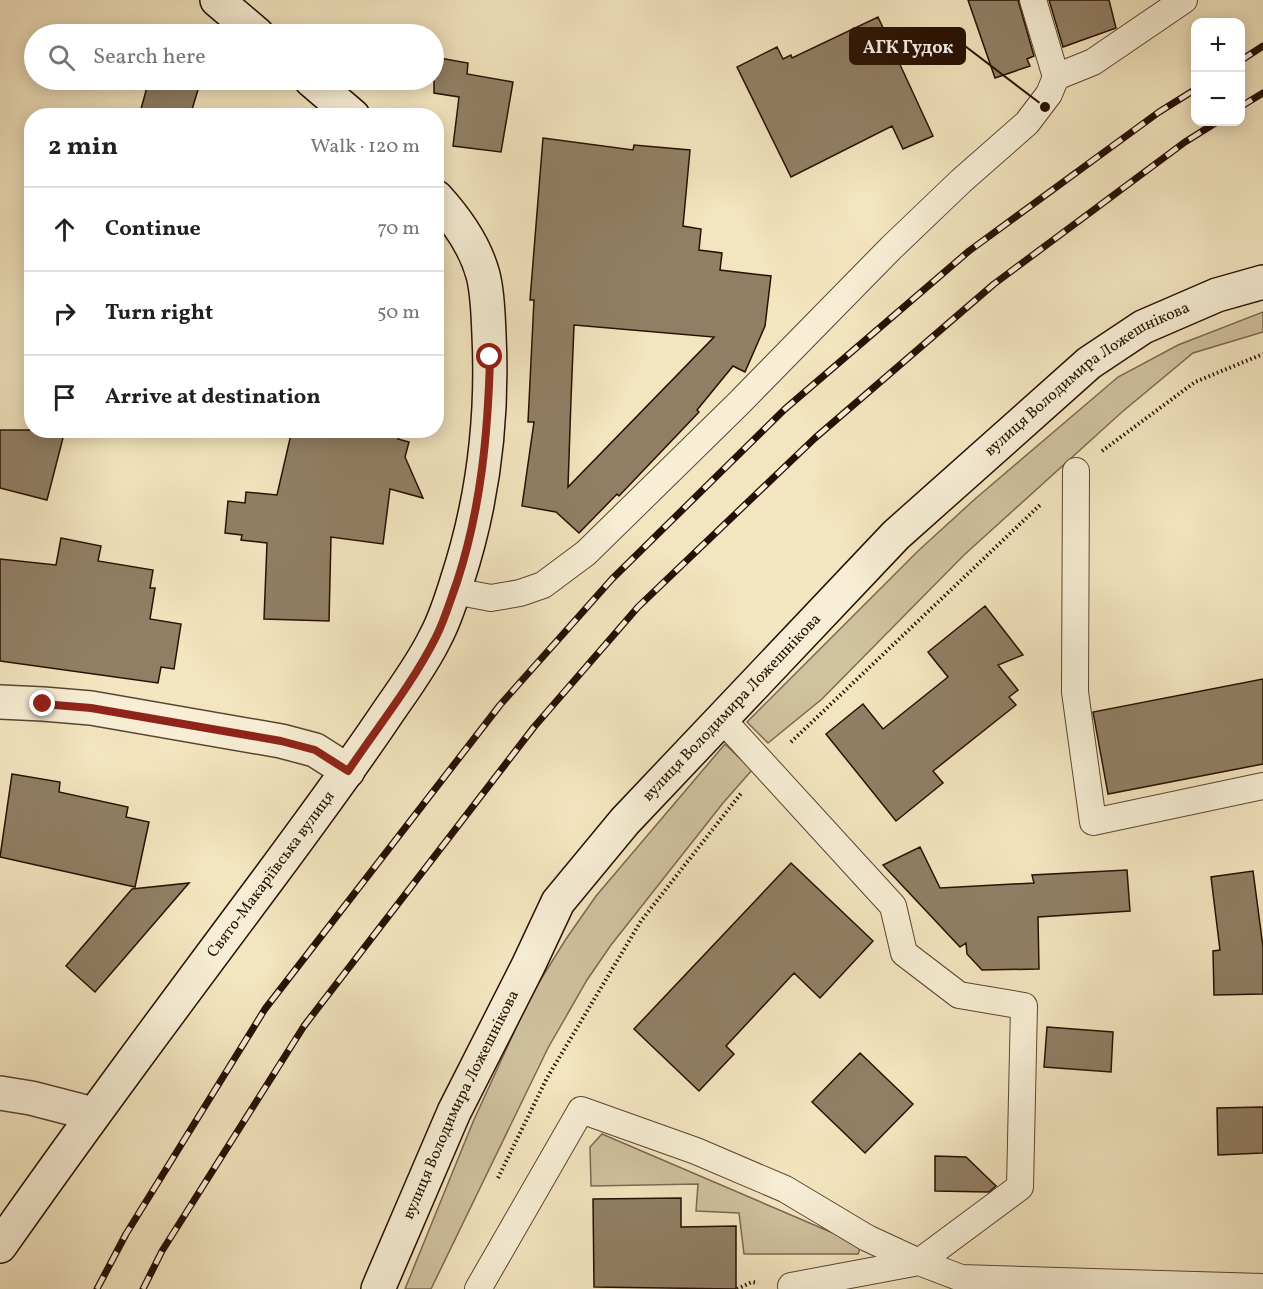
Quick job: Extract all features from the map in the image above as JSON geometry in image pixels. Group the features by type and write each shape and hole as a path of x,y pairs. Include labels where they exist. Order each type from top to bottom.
{"street":[{"path":"217,0 245,24"},
{"path":"323,90 344,108"},
{"name":"Свято-Макаріївська вулиця","path":"0,1246 93,1114 348,771 435,639 445,617 478,503 489,416 490,357 488,311 483,276 474,250 463,230 444,207"},
{"name":"вулиця Володимира Ложешнікова","path":"378,1289 454,1112 558,902 625,821 896,536 1089,363 1143,327 1217,295 1263,282"},
{"path":"0,702 91,708 281,741 315,750 348,771"},
{"path":"0,1093 32,1098 93,1114"}],"lane":[{"path":"454,591 491,598 519,593 543,585 586,553 739,403 891,248 961,181 1027,123 1049,94 1056,77 1033,0"},
{"path":"1056,77 1093,62 1184,0"},
{"path":"1076,471 1075,692 1094,822 1263,786"},
{"path":"722,719 893,906 904,953 959,995 1024,1006 1020,1187 919,1262 792,1286"},
{"path":"478,1289 581,1110 696,1151 785,1190 867,1238 961,1278 1263,1287"}],"path":[{"path":"737,1289 752,1282"}],"shaded area":[{"path":"1263,312 1263,332 1193,353 1122,412 964,555 822,699 768,743 747,722 918,551 975,499 1118,377 1178,345"},
{"path":"725,744 752,770 723,803 611,945 587,980 548,1048 431,1289 405,1289 473,1122 531,995 596,896"},
{"path":"602,1134 861,1245 858,1254 744,1254 739,1213 696,1211 698,1184 591,1186 590,1147"}],"building":[{"path":"968,0 1018,0 1034,56 1027,59 1030,66 995,78"},
{"path":"1049,0 1109,0 1116,28 1063,47"},
{"path":"878,17 933,136 903,149 892,126 791,177 737,67 777,47 783,59 791,55 792,58"},
{"path":"444,59 468,63 467,74 513,82 501,152 453,146 459,97 434,93 434,90 444,90"},
{"path":"146,90 198,90 192,108 141,108"},
{"path":"543,138 633,150 634,145 690,150 683,226 701,229 699,250 722,253 720,270 771,276 765,326 745,372 733,366 697,410 699,412 619,496 617,494 579,533 556,512 522,506 534,422 528,422 534,300 530,300","holes":["574,325 714,337 568,487"]},
{"path":"0,430 24,430 24,438 63,438 47,500 0,488"},
{"path":"290,438 398,438 409,442 405,457 423,498 390,489 383,544 331,537 329,621 264,619 267,543 241,540 242,535 225,533 228,501 245,503 246,492 277,495"},
{"path":"61,538 101,546 98,561 153,570 150,588 155,588 150,619 181,624 174,669 161,667 158,683 0,661 0,559 56,565"},
{"path":"985,606 1023,655 998,665 1018,690 1009,697 1016,705 933,771 943,783 896,821 826,734 863,704 883,729 948,677 928,652"},
{"path":"1263,679 1263,764 1108,794 1093,712"},
{"path":"12,774 60,782 59,792 128,807 126,817 149,822 135,887 0,857"},
{"path":"920,847 940,888 1034,883 1032,875 1127,870 1130,911 1038,917 1039,969 982,970 967,954 966,943 960,947 883,865"},
{"path":"791,863 873,941 820,998 794,973 726,1046 734,1054 699,1091 634,1029"},
{"path":"1253,871 1263,947 1263,994 1214,995 1213,951 1220,950 1211,877"},
{"path":"189,883 95,992 66,966 132,889"},
{"path":"1047,1027 1113,1032 1111,1072 1044,1067"},
{"path":"860,1053 913,1104 865,1153 812,1102"},
{"path":"1263,1107 1263,1153 1218,1155 1217,1108"},
{"path":"935,1156 966,1157 996,1186 989,1192 935,1191"},
{"path":"681,1198 681,1227 736,1226 736,1289 594,1287 593,1199"}],"railway":[{"path":"1245,58 1263,46"},
{"path":"97,1289 126,1234 265,1009 500,705 612,579 785,409 969,251 1159,112 1191,92"},
{"path":"1245,104 1263,93"},
{"path":"143,1289 162,1251 304,1026 534,727 638,607 815,438 994,284 1185,142 1211,126"}],"place":[{"name":"АГК Гудок","path":"1045,107"}],"route":[{"path":"43,704 91,708 281,741 315,750 348,771 412,676 435,639 445,617 460,572 478,503 489,416 490,357"}]}
